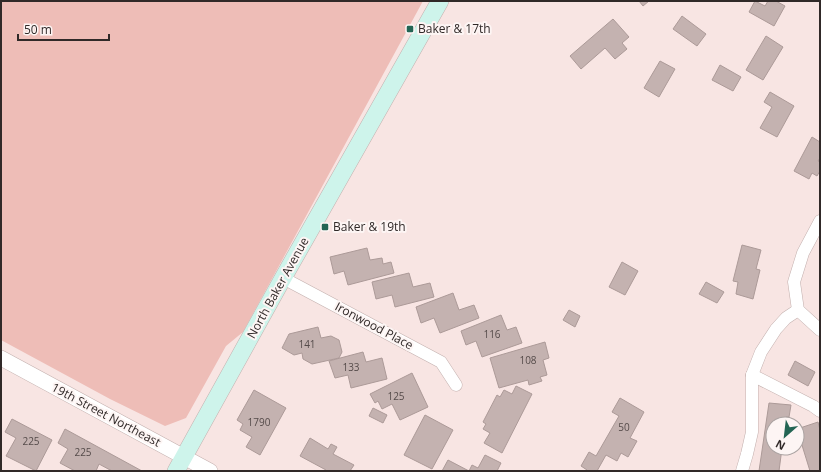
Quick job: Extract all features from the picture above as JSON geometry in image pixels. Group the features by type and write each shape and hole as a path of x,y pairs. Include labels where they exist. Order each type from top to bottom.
{"main road":[{"name":"North Baker Avenue","path":"180,464 283,278 440,1"}],"street":[{"path":"820,221 803,253 794,282 798,310 820,330"},
{"name":"Ironwood Place","path":"283,278 441,362 456,385"},
{"path":"742,471 752,432 752,376 761,352 776,329 786,318 798,310"},
{"name":"19th Street Northeast","path":"1,358 180,464 210,471"},
{"path":"752,376 813,406 820,411"}],"shaded area":[{"path":"1,1 423,1 243,332 226,346 186,418 165,426 110,399 1,340"}],"building":[{"path":"639,1 649,1 643,6"},
{"path":"755,1 765,6 768,1 776,1 785,6 774,26 749,12"},
{"path":"682,16 706,34 697,46 673,29"},
{"path":"613,19 629,37 622,43 627,49 615,59 605,48 581,69 570,56"},
{"path":"766,36 783,47 763,80 746,70"},
{"path":"660,61 675,69 659,97 644,88"},
{"path":"720,65 741,77 733,91 712,80"},
{"path":"770,92 794,106 777,137 760,128 772,107 764,102"},
{"path":"812,137 820,142 820,158 818,161 820,162 820,171 817,176 812,173 809,179 794,171"},
{"path":"742,245 761,250 756,269 760,270 753,299 736,294 738,282 733,281"},
{"path":"367,248 370,260 382,258 383,264 391,262 394,273 348,285 344,271 334,274 330,257"},
{"path":"622,262 638,271 625,295 609,287"},
{"path":"409,273 413,287 430,283 434,297 395,307 392,295 376,299 372,282"},
{"path":"706,282 724,292 717,303 699,294"},
{"path":"453,293 459,310 474,305 479,318 440,333 434,318 421,323 416,307"},
{"path":"569,310 580,316 575,327 563,320"},
{"path":"501,315 507,330 516,327 522,343 482,357 476,341 466,345 461,331"},
{"path":"318,327 321,338 331,336 339,340 342,352 339,358 312,364 303,359 302,353 294,355 282,348 289,334"},
{"path":"545,342 549,358 543,360 547,375 540,377 542,381 529,385 528,380 499,388 490,358"},
{"path":"363,352 366,362 382,358 387,379 351,388 348,375 335,378 329,361"},
{"path":"795,361 815,372 808,386 788,375"},
{"path":"412,373 428,407 400,420 392,404 382,409 378,401 375,403 370,394"},
{"path":"516,386 532,394 502,453 484,443 490,433 483,429 486,424 483,422 497,395 500,397 504,390 512,394"},
{"path":"254,390 286,408 260,455 246,447 252,437 240,430 243,424 237,420"},
{"path":"620,398 644,412 630,438 637,441 628,457 621,453 617,461 606,455 597,471 586,471 587,470 581,466 589,452 596,456 619,416 612,412"},
{"path":"769,403 791,405 789,416 767,416"},
{"path":"373,408 387,415 383,423 369,416"},
{"path":"425,415 453,430 432,469 404,455"},
{"path":"12,419 52,440 36,471 6,456 16,438 5,432"},
{"path":"818,422 820,430 820,471 810,471 805,455 805,426"},
{"path":"65,429 142,471 112,471 99,464 96,471 75,471 60,463 68,449 58,443"},
{"path":"765,430 765,456 781,456 779,471 759,471"},
{"path":"310,438 328,449 331,444 337,447 333,454 354,465 350,471 326,471 300,456"},
{"path":"485,455 501,463 497,471 469,471 472,465 478,468"},
{"path":"448,460 469,471 442,471"}],"place":[{"name":"Baker & 17th","path":"410,29"},
{"name":"Baker & 19th","path":"325,227"}]}
